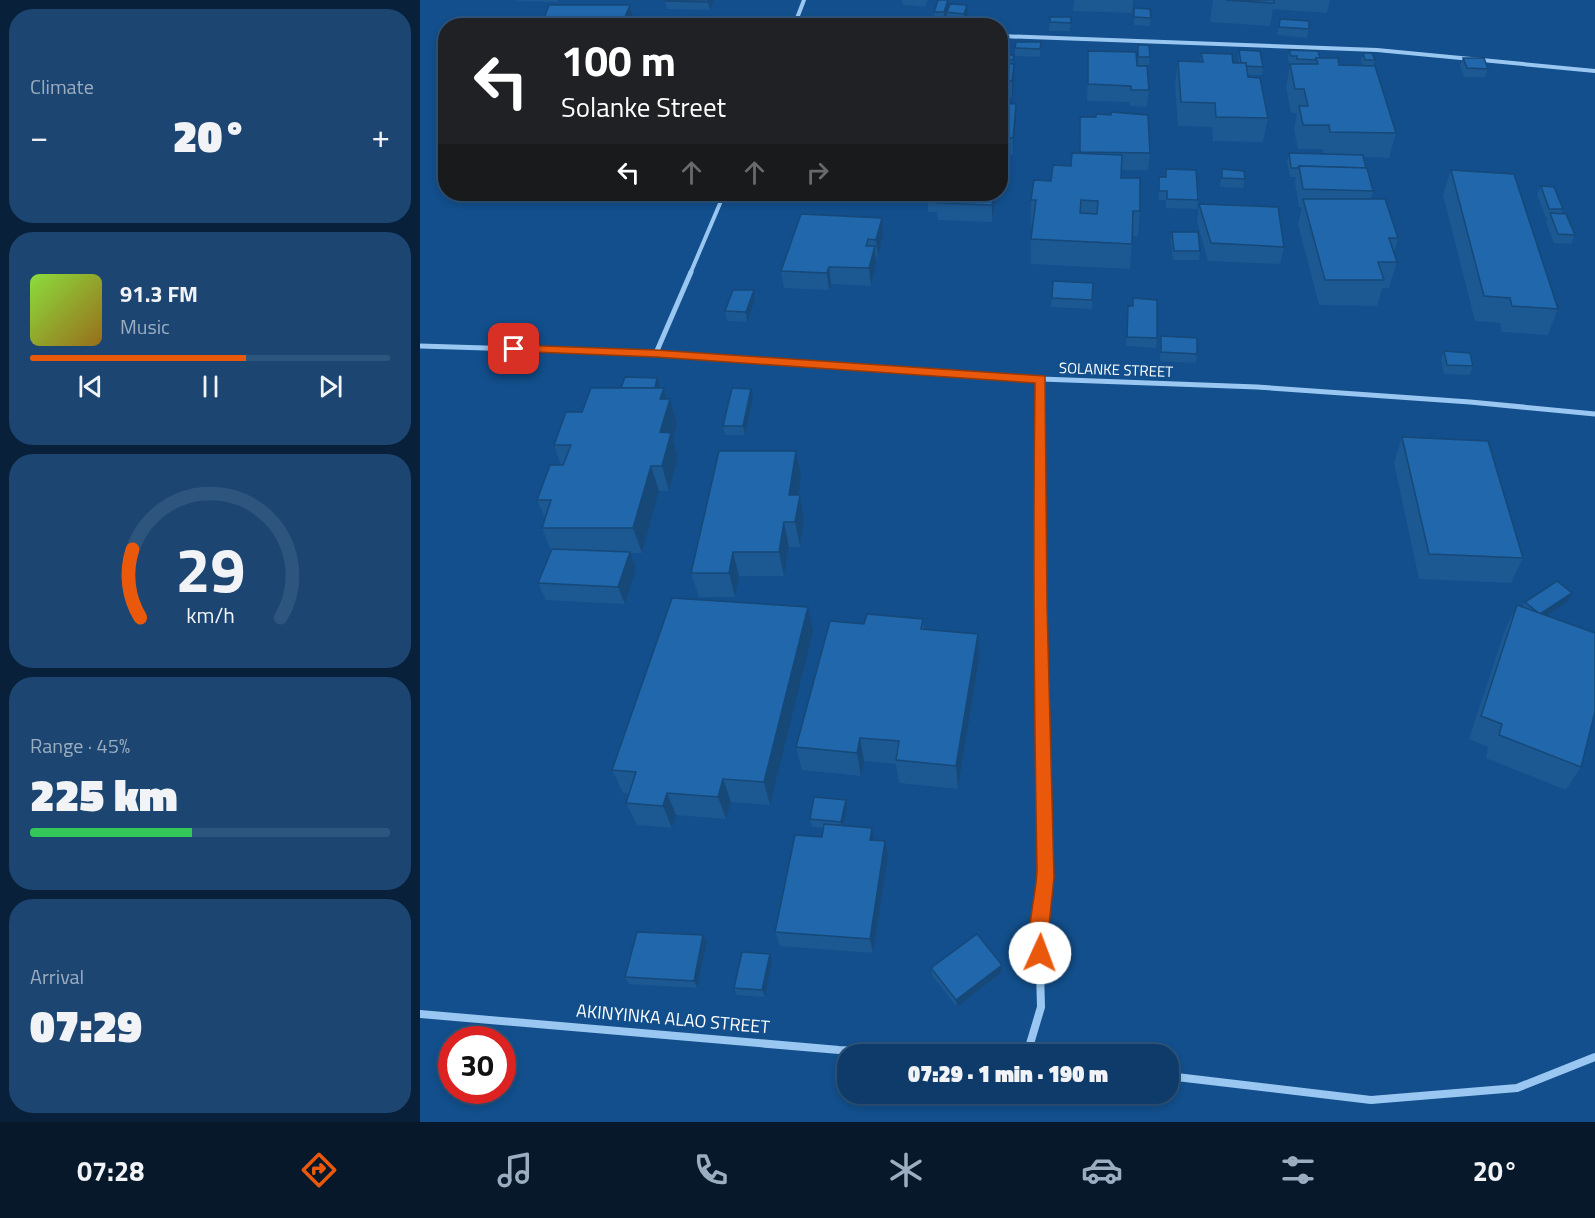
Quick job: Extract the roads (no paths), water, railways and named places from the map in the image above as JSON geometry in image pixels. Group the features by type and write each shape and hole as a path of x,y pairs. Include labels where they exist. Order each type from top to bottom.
{"street":[{"path":"797,18 804,0"},
{"path":"1008,36 1377,50 1595,71"},
{"path":"656,353 721,201"},
{"name":"SOLANKE STREET","path":"420,346 656,353 1041,379 1257,387 1470,402 1595,414"},
{"path":"1030,1044 1041,1008 1039,935 1045,877 1040,606 1041,379"},
{"name":"AKINYINKA ALAO STREET","path":"420,1014 837,1050"},
{"path":"1179,1077 1371,1100 1517,1088 1595,1057"}]}
